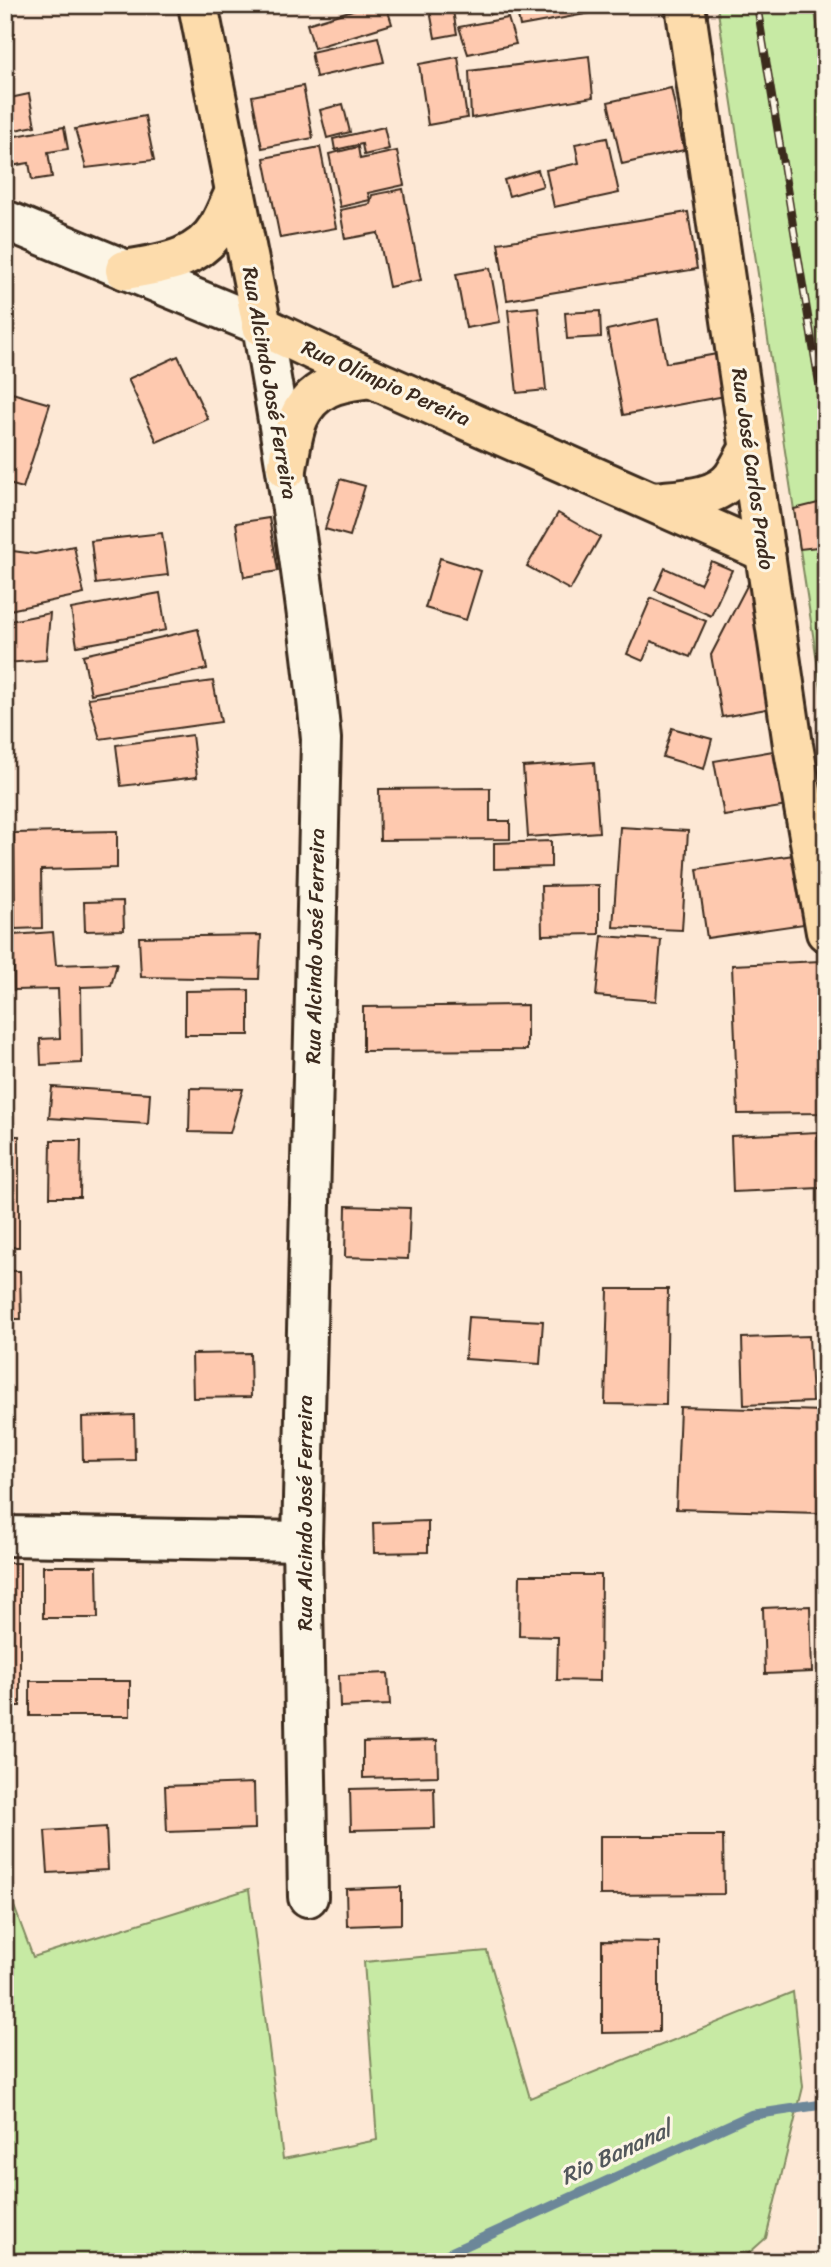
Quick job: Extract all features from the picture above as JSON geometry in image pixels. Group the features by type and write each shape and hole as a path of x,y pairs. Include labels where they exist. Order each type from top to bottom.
{"main road":[{"name":"Rua Alcindo José Ferreira","path":"198,5 262,326"},
{"name":"Rua José Carlos Prado","path":"685,5 798,778 826,932"},
{"path":"125,271 174,261 202,248 218,229 235,192"},
{"name":"Rua Olímpio Pereira","path":"262,326 765,552"},
{"path":"287,469 294,429 304,404 328,387 371,377"},
{"path":"654,502 695,497 715,491 732,479 750,448"}],"street":[{"name":"Rua Olímpio Pereira","path":"5,220 262,326"},
{"name":"Rua Alcindo José Ferreira","path":"262,326 287,469 314,665 321,739 302,1541 308,1897"},
{"path":"5,1536 302,1541"}],"green space":[{"path":"717,5 814,5 826,81 826,720"},
{"path":"5,1882 33,1957 249,1889 283,2159 377,2140 364,1962 487,1951 530,2098 793,1992 803,2087 766,2238 739,2262 5,2262"}],"building":[{"path":"369,5 386,5 392,24 314,48 307,24"},
{"path":"429,5 452,5 457,34 435,38"},
{"path":"489,5 511,5 512,10 491,14"},
{"path":"516,5 634,5 520,26"},
{"path":"508,18 516,44 468,54 459,27"},
{"path":"378,37 384,62 316,77 311,52"},
{"path":"589,56 593,97 471,118 469,71"},
{"path":"458,57 467,118 428,125 419,64"},
{"path":"303,86 313,138 262,148 252,96"},
{"path":"671,88 684,150 622,164 608,102"},
{"path":"29,94 35,126 5,132 5,99"},
{"path":"343,104 350,132 327,138 320,110"},
{"path":"145,116 154,160 86,168 75,129"},
{"path":"64,127 68,149 48,152 52,177 32,180 29,163 5,167 5,138"},
{"path":"384,127 389,149 364,155 362,144 335,150 333,139"},
{"path":"607,138 619,193 554,207 546,170 579,163 575,144"},
{"path":"320,147 336,228 280,238 264,158"},
{"path":"358,147 360,159 397,151 404,185 368,193 370,200 340,207 329,154"},
{"path":"538,170 543,186 509,196 504,180"},
{"path":"403,189 421,280 389,287 378,233 345,239 340,210 370,204 372,195"},
{"path":"688,212 697,269 507,300 498,243"},
{"path":"490,268 500,322 466,328 456,274"},
{"path":"538,307 546,390 517,393 508,310"},
{"path":"600,311 601,337 567,339 565,313"},
{"path":"658,319 666,363 717,354 725,396 623,415 607,330"},
{"path":"178,356 208,419 157,442 128,379"},
{"path":"5,391 50,404 23,488 5,483"},
{"path":"340,479 365,486 350,536 325,529"},
{"path":"826,501 826,546 800,549 794,509"},
{"path":"558,513 600,537 570,590 527,566"},
{"path":"269,518 278,571 244,577 236,523"},
{"path":"162,533 168,575 96,584 91,541"},
{"path":"74,546 84,594 5,611 5,550 35,554"},
{"path":"440,558 481,571 466,620 425,608"},
{"path":"711,561 732,570 711,616 655,590 665,568 700,584"},
{"path":"752,576 777,707 722,717 711,655"},
{"path":"160,593 166,630 77,646 71,609"},
{"path":"651,598 706,621 690,657 651,641 643,661 627,654"},
{"path":"50,613 46,660 5,663 5,622"},
{"path":"198,629 207,669 91,694 83,655"},
{"path":"213,681 221,722 100,739 88,698"},
{"path":"672,728 712,739 704,769 663,757"},
{"path":"192,735 197,777 121,786 116,745"},
{"path":"785,749 794,805 724,816 714,761"},
{"path":"594,762 599,832 528,837 523,767"},
{"path":"490,788 490,821 510,821 510,839 380,840 379,789"},
{"path":"620,827 688,831 682,930 613,927"},
{"path":"117,831 117,868 41,870 42,928 15,929 14,833"},
{"path":"551,841 551,867 494,869 494,843"},
{"path":"794,855 804,924 707,938 697,869"},
{"path":"599,885 599,934 542,935 541,886"},
{"path":"123,901 124,930 85,931 84,902"},
{"path":"53,932 56,965 117,963 111,986 81,987 82,1063 41,1065 40,1039 60,1038 58,989 14,990 13,935"},
{"path":"261,935 259,979 141,977 139,937"},
{"path":"602,936 661,940 656,1001 596,996"},
{"path":"821,961 822,1113 738,1114 732,965"},
{"path":"249,990 249,1035 185,1035 185,991"},
{"path":"527,1005 527,1050 363,1051 363,1007"},
{"path":"52,1087 150,1093 148,1124 49,1118"},
{"path":"190,1088 243,1089 230,1133 189,1132"},
{"path":"818,1132 820,1188 733,1192 731,1136"},
{"path":"5,1136 19,1136 19,1247 5,1247"},
{"path":"51,1140 81,1140 80,1197 50,1197"},
{"path":"346,1206 410,1208 408,1259 345,1257"},
{"path":"5,1271 20,1271 21,1319 5,1319"},
{"path":"608,1289 668,1289 666,1405 605,1404"},
{"path":"468,1317 543,1321 540,1364 465,1359"},
{"path":"809,1336 812,1402 744,1405 742,1338"},
{"path":"250,1353 251,1397 193,1398 192,1354"},
{"path":"680,1407 823,1411 819,1513 676,1509"},
{"path":"134,1415 135,1460 83,1461 82,1417"},
{"path":"428,1521 428,1552 374,1553 373,1523"},
{"path":"5,1563 20,1563 20,1706 5,1706"},
{"path":"43,1566 97,1566 98,1618 43,1618"},
{"path":"520,1575 601,1575 600,1681 557,1680 558,1637 519,1636"},
{"path":"810,1606 812,1672 765,1674 763,1608"},
{"path":"388,1673 390,1705 340,1707 339,1675"},
{"path":"30,1681 130,1681 130,1716 30,1716"},
{"path":"437,1740 438,1776 363,1778 363,1742"},
{"path":"254,1783 255,1829 167,1832 165,1786"},
{"path":"434,1787 435,1828 351,1830 350,1789"},
{"path":"106,1827 108,1870 48,1873 45,1831"},
{"path":"600,1836 723,1836 724,1894 600,1895"},
{"path":"401,1887 401,1924 347,1926 346,1889"},
{"path":"602,1941 659,1942 659,2032 602,2033"}],"waterway":[{"name":"Rio Bananal","path":"430,2262 751,2115 826,2104"},
{"name":"Rio Bananal","path":"5,2250 18,2262"}],"railway":[{"path":"757,5 826,426"}]}
